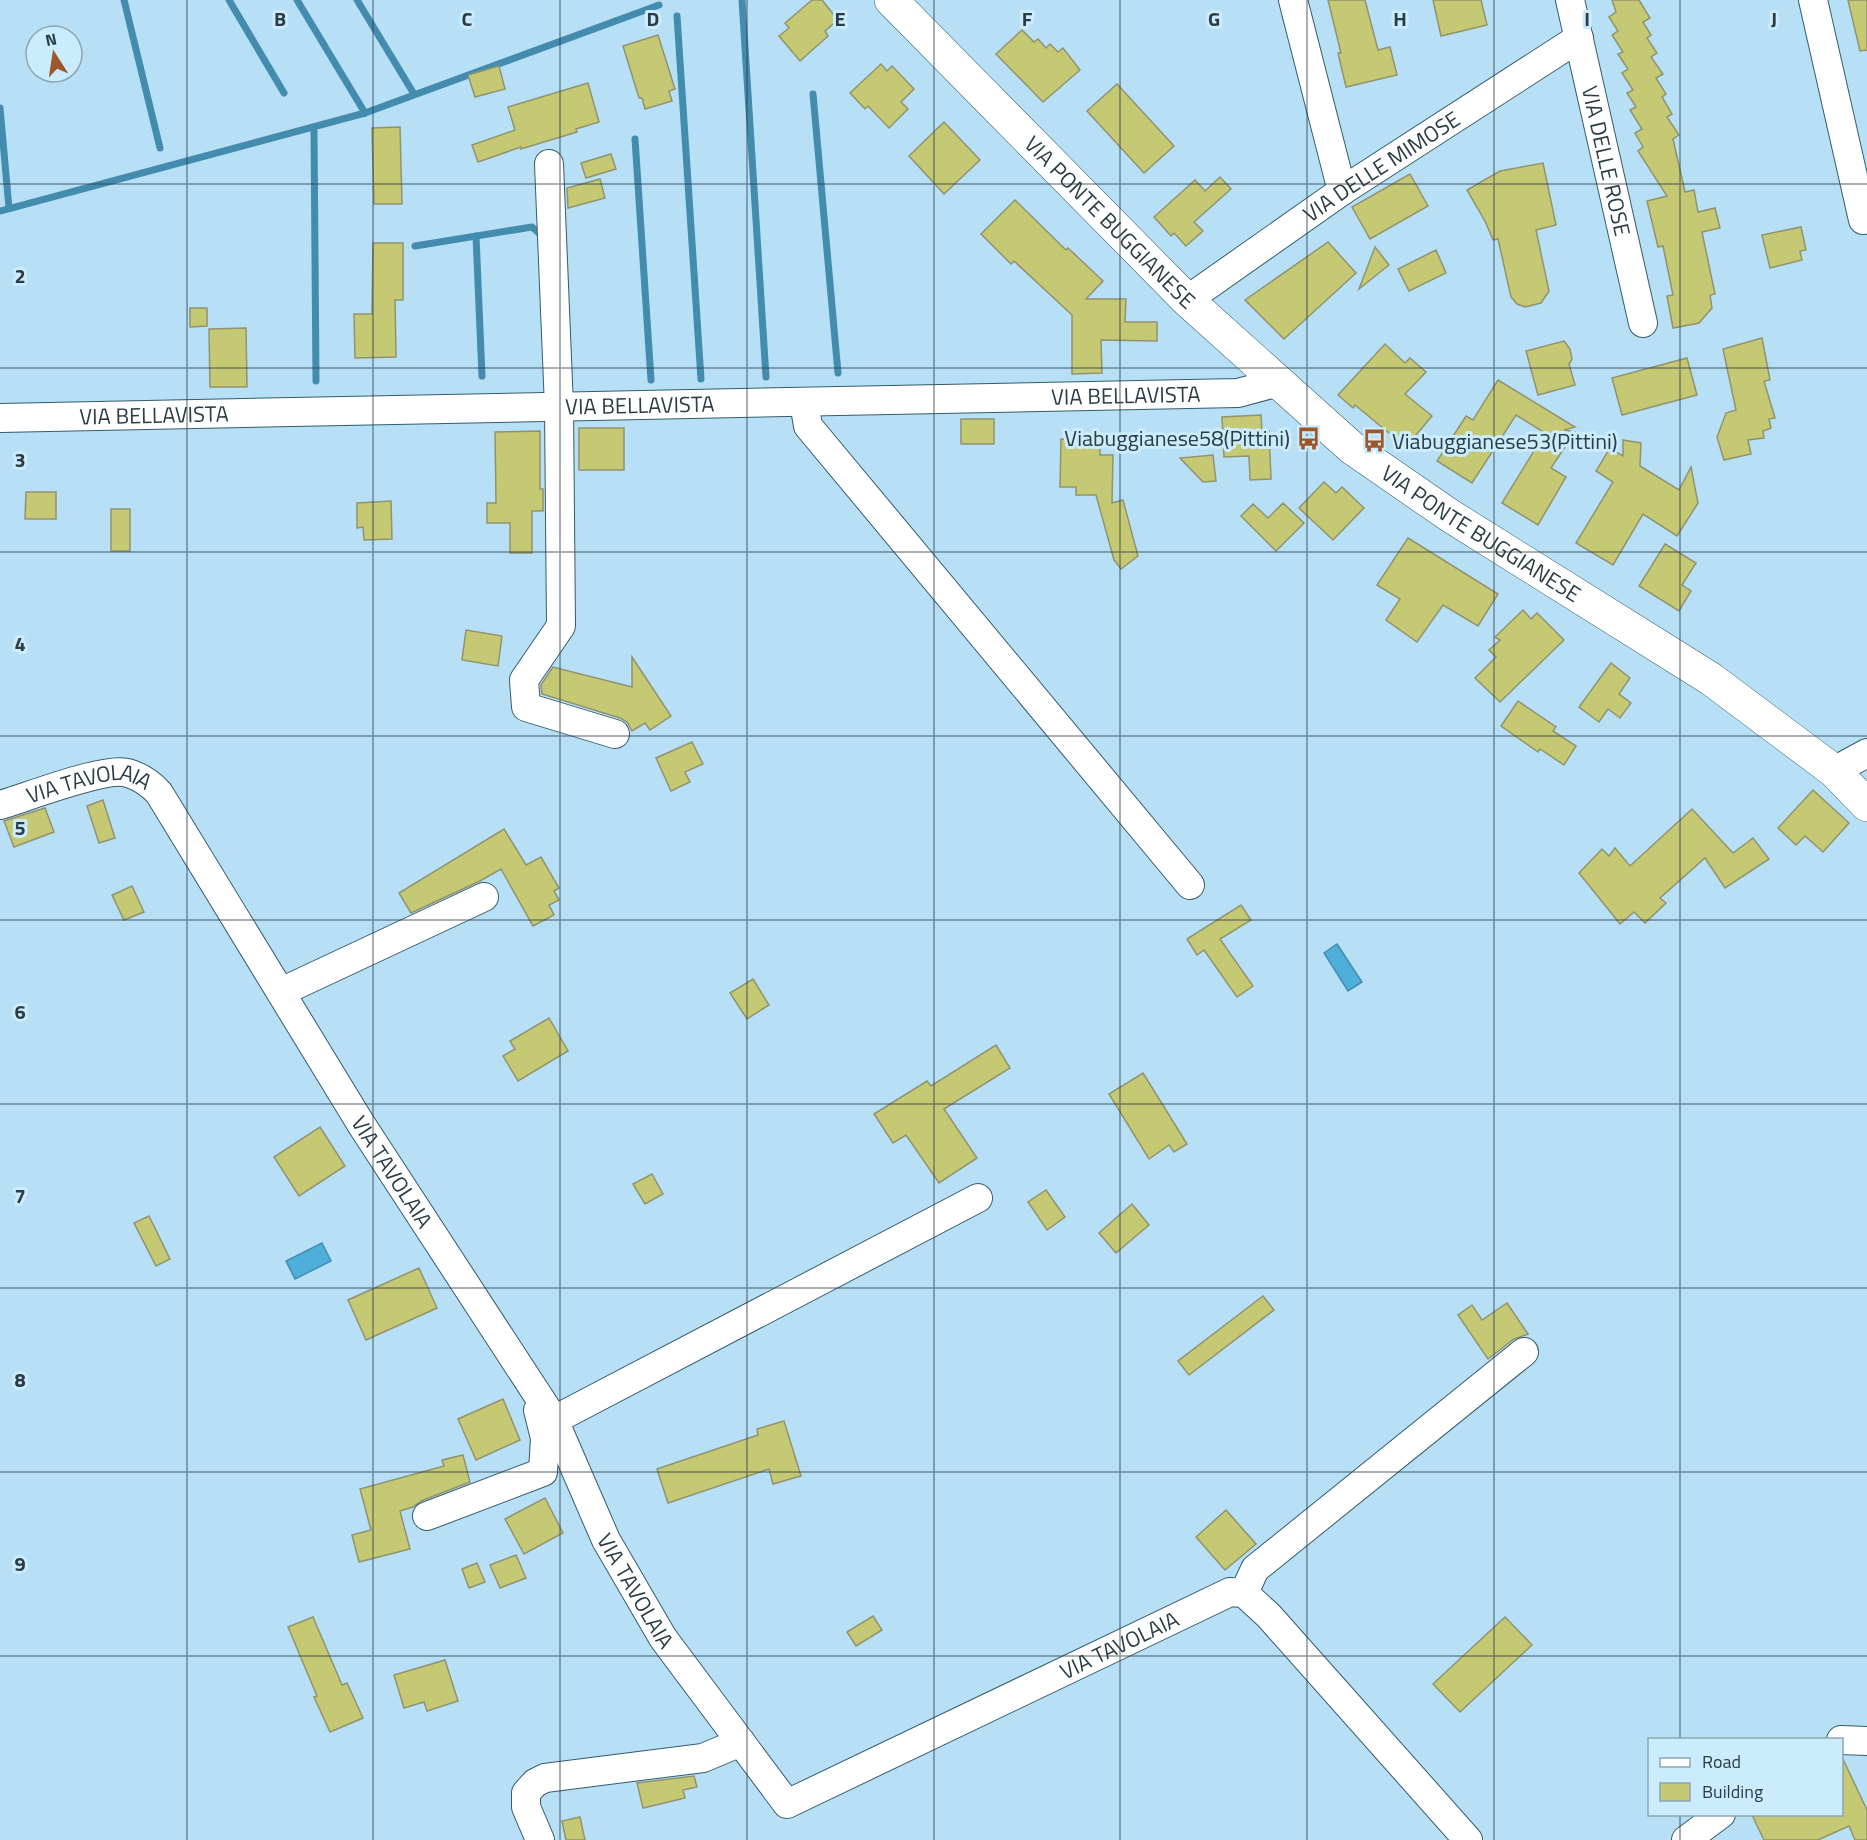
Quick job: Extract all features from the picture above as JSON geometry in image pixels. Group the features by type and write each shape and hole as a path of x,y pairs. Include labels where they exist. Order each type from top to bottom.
{"main road":[{"name":"VIA PONTE BUGGIANESE","path":"891,0 1187,300 1361,454 1449,515 1711,678 1834,771 1867,805"}],"street":[{"path":"1293,0 1342,191"},
{"name":"VIA DELLE ROSE","path":"1570,0 1643,323"},
{"path":"1813,0 1863,220"},
{"name":"VIA DELLE MIMOSE","path":"1187,300 1342,191 1579,38"},
{"path":"549,164 559,406 561,626 524,680 526,707 615,734"},
{"name":"VIA BELLAVISTA","path":"0,417 1238,393 1279,382"},
{"path":"804,402 808,426 1190,885"},
{"path":"1834,771 1867,753"},
{"name":"VIA TAVOLAIA","path":"0,805 96,776 126,772 145,780 159,793 367,1134 554,1420 606,1540 663,1638 787,1804 1230,1592 1244,1593"},
{"path":"281,992 484,897"},
{"path":"554,1420 978,1198"},
{"path":"1468,1840 1269,1616 1244,1593 1255,1569 1524,1352"},
{"path":"427,1516 543,1472 545,1438 533,1389"},
{"path":"1843,1740 1867,1741"},
{"path":"540,1840 526,1807 526,1793 545,1778 703,1758 741,1742"},
{"path":"1686,1840 1720,1816"}],"water":[{"path":"1337,944 1362,982 1348,991 1324,953"},
{"path":"322,1243 331,1261 295,1279 286,1261"}],"building":[{"path":"812,0 822,0 838,20 825,31 828,36 800,61 779,36 789,28 785,23"},
{"path":"1328,0 1365,0 1378,50 1390,47 1397,75 1346,87 1338,53 1341,53"},
{"path":"1433,0 1481,0 1487,25 1441,36"},
{"path":"1612,0 1639,0 1650,18 1643,22 1651,35 1647,38 1657,53 1651,57 1663,74 1656,78 1666,94 1662,97 1672,114 1667,117 1679,135 1673,139 1685,192 1694,190 1698,212 1715,208 1720,228 1702,232 1715,294 1710,295 1712,308 1699,323 1673,328 1667,296 1673,295 1663,246 1658,247 1647,201 1667,196 1638,151 1643,147 1635,133 1642,129 1630,110 1636,107 1627,93 1633,90 1622,73 1628,69 1618,54 1623,52 1612,35 1618,31 1609,17 1616,12"},
{"path":"1848,0 1867,0 1867,50 1860,51"},
{"path":"1022,30 1034,42 1038,39 1046,48 1050,44 1058,52 1063,48 1080,70 1043,102 996,54"},
{"path":"658,35 675,89 669,91 672,101 645,109 642,98 639,98 623,46"},
{"path":"881,64 887,71 892,66 914,89 901,102 908,109 889,128 868,106 865,109 850,93"},
{"path":"499,66 505,89 475,97 468,75"},
{"path":"588,83 599,122 576,129 577,132 521,149 521,147 478,162 472,145 515,130 508,107"},
{"path":"1117,84 1174,146 1144,173 1087,111"},
{"path":"944,122 980,160 944,194 909,156"},
{"path":"400,127 402,204 374,204 372,128"},
{"path":"611,154 616,169 586,178 581,163"},
{"path":"1543,163 1556,225 1536,230 1549,291 1541,303 1525,307 1517,304 1511,297 1498,239 1493,240 1467,190 1500,171"},
{"path":"1410,174 1428,206 1370,239 1352,207"},
{"path":"1220,177 1231,189 1194,222 1203,231 1186,246 1174,233 1171,236 1154,217 1195,180 1205,191"},
{"path":"600,179 605,198 568,208 567,188"},
{"path":"1015,200 1066,250 1068,248 1103,281 1086,299 1126,299 1125,322 1157,322 1157,341 1101,340 1102,373 1072,374 1072,315 1014,261 1011,264 981,234"},
{"path":"1801,227 1806,250 1800,251 1802,260 1770,268 1762,235"},
{"path":"1328,242 1356,273 1284,339 1245,300"},
{"path":"373,243 403,243 403,300 395,300 396,357 355,358 354,314 372,314"},
{"path":"1375,247 1389,265 1359,289"},
{"path":"1436,250 1446,273 1409,291 1398,269"},
{"path":"190,308 207,308 207,326 190,327"},
{"path":"246,328 247,387 210,387 209,329"},
{"path":"1762,338 1770,380 1764,381 1775,418 1769,419 1771,428 1763,431 1764,438 1748,440 1751,454 1724,460 1717,437 1726,413 1736,410 1723,349"},
{"path":"1564,341 1570,349 1572,359 1569,364 1575,385 1538,395 1526,351"},
{"path":"1385,344 1405,363 1410,358 1426,372 1405,394 1432,416 1406,447 1355,405 1353,408 1338,395"},
{"path":"1687,358 1697,395 1622,415 1612,378"},
{"path":"1498,380 1575,427 1564,430 1575,432 1551,468 1566,477 1538,525 1502,503 1545,433 1516,415 1472,483 1437,461 1466,416 1473,420"},
{"path":"1261,415 1262,431 1269,431 1271,479 1250,480 1249,456 1224,457 1222,417"},
{"path":"961,419 994,419 994,444 961,444"},
{"path":"579,428 624,428 624,470 579,470"},
{"path":"540,431 540,489 543,489 543,511 532,511 532,553 510,553 510,523 487,523 487,503 496,503 495,432"},
{"path":"1061,439 1100,440 1100,455 1113,455 1112,503 1123,500 1138,556 1121,569 1114,560 1096,495 1076,495 1076,487 1060,487"},
{"path":"1623,440 1641,443 1640,466 1679,490 1691,467 1698,503 1677,536 1643,514 1613,565 1576,543 1613,482 1596,471 1610,448 1623,456"},
{"path":"1213,455 1216,481 1203,482 1180,458"},
{"path":"1324,482 1336,493 1342,487 1364,508 1333,540 1299,508"},
{"path":"26,492 56,492 56,519 25,519"},
{"path":"391,501 392,539 364,540 363,527 357,528 357,503"},
{"path":"1283,503 1304,523 1276,551 1241,516 1253,504 1268,518"},
{"path":"111,509 130,509 130,551 111,551"},
{"path":"1408,538 1498,594 1478,626 1443,605 1417,642 1386,620 1400,599 1377,585"},
{"path":"1665,544 1696,563 1682,585 1691,591 1679,611 1639,586"},
{"path":"1523,610 1531,619 1537,613 1564,640 1500,702 1475,678 1496,657 1489,650 1500,640 1495,637"},
{"path":"466,630 502,636 498,666 462,660"},
{"path":"632,657 671,716 650,730 645,723 632,731 627,722 620,718 542,694 541,685 553,667 632,687"},
{"path":"1611,663 1630,678 1619,694 1631,703 1620,718 1608,709 1599,722 1579,707"},
{"path":"1518,701 1556,727 1553,731 1576,746 1564,765 1540,749 1538,752 1501,726"},
{"path":"692,742 703,764 685,772 690,782 671,791 656,758"},
{"path":"1813,790 1849,823 1823,852 1805,836 1796,845 1778,828"},
{"path":"103,800 115,838 99,843 87,806"},
{"path":"45,808 54,832 14,847 4,821"},
{"path":"1692,809 1733,853 1753,838 1769,859 1725,888 1705,858 1660,898 1666,903 1645,923 1634,912 1620,924 1579,873 1602,849 1609,856 1615,848 1630,866"},
{"path":"504,829 526,865 541,857 559,888 554,891 559,900 549,905 554,915 533,926 501,869 411,913 399,893"},
{"path":"132,886 144,912 124,920 112,895"},
{"path":"1241,905 1251,920 1220,939 1253,986 1237,997 1204,950 1197,955 1187,939"},
{"path":"753,979 769,1005 747,1019 730,993"},
{"path":"549,1018 568,1051 518,1081 503,1056 515,1049 510,1041"},
{"path":"996,1045 1010,1068 944,1109 977,1158 939,1183 906,1135 893,1143 874,1114 927,1081 931,1086"},
{"path":"1143,1073 1187,1144 1174,1152 1169,1145 1149,1159 1109,1094"},
{"path":"320,1127 345,1166 299,1196 274,1157"},
{"path":"652,1174 663,1194 645,1204 633,1184"},
{"path":"1046,1190 1065,1217 1047,1230 1028,1202"},
{"path":"1132,1204 1149,1225 1116,1253 1099,1233"},
{"path":"149,1216 170,1259 156,1266 134,1223"},
{"path":"419,1268 437,1308 366,1340 348,1300"},
{"path":"1263,1296 1274,1310 1189,1375 1178,1361"},
{"path":"1507,1303 1528,1334 1514,1339 1488,1359 1458,1315 1472,1305 1482,1320"},
{"path":"503,1399 520,1440 476,1460 458,1419"},
{"path":"784,1421 801,1476 773,1484 769,1469 668,1503 657,1469 758,1435 757,1429"},
{"path":"463,1455 470,1482 400,1511 410,1549 359,1562 352,1535 371,1530 360,1489 444,1466 442,1460"},
{"path":"545,1498 563,1533 524,1554 505,1519"},
{"path":"1226,1510 1256,1544 1225,1570 1196,1537"},
{"path":"516,1555 526,1578 500,1588 490,1565"},
{"path":"477,1563 485,1582 469,1588 462,1569"},
{"path":"873,1616 882,1630 856,1646 847,1632"},
{"path":"313,1617 342,1685 347,1683 363,1718 330,1732 314,1697 317,1696 288,1627"},
{"path":"1505,1617 1532,1645 1460,1712 1433,1684"},
{"path":"445,1660 458,1701 427,1711 424,1702 404,1708 394,1675"},
{"path":"1843,1759 1867,1810 1867,1840 1855,1840 1849,1826 1818,1840 1764,1840 1752,1816 1843,1816"},
{"path":"694,1776 697,1787 683,1790 685,1798 643,1808 637,1783"},
{"path":"580,1817 585,1840 566,1840 562,1821"}],"waterway":[{"path":"124,0 160,148"},
{"path":"229,0 284,93"},
{"path":"297,0 365,113"},
{"path":"357,0 414,94"},
{"path":"742,0 766,377"},
{"path":"0,211 365,113 659,5"},
{"path":"677,16 701,379"},
{"path":"813,94 838,373"},
{"path":"0,108 9,208"},
{"path":"314,131 316,381"},
{"path":"635,139 651,380"},
{"path":"415,246 532,227 541,235 541,240"},
{"path":"476,236 482,376"}],"place":[{"name":"Viabuggianese58(Pittini)","path":"1308,438"},
{"name":"Viabuggianese53(Pittini)","path":"1374,441"}]}
